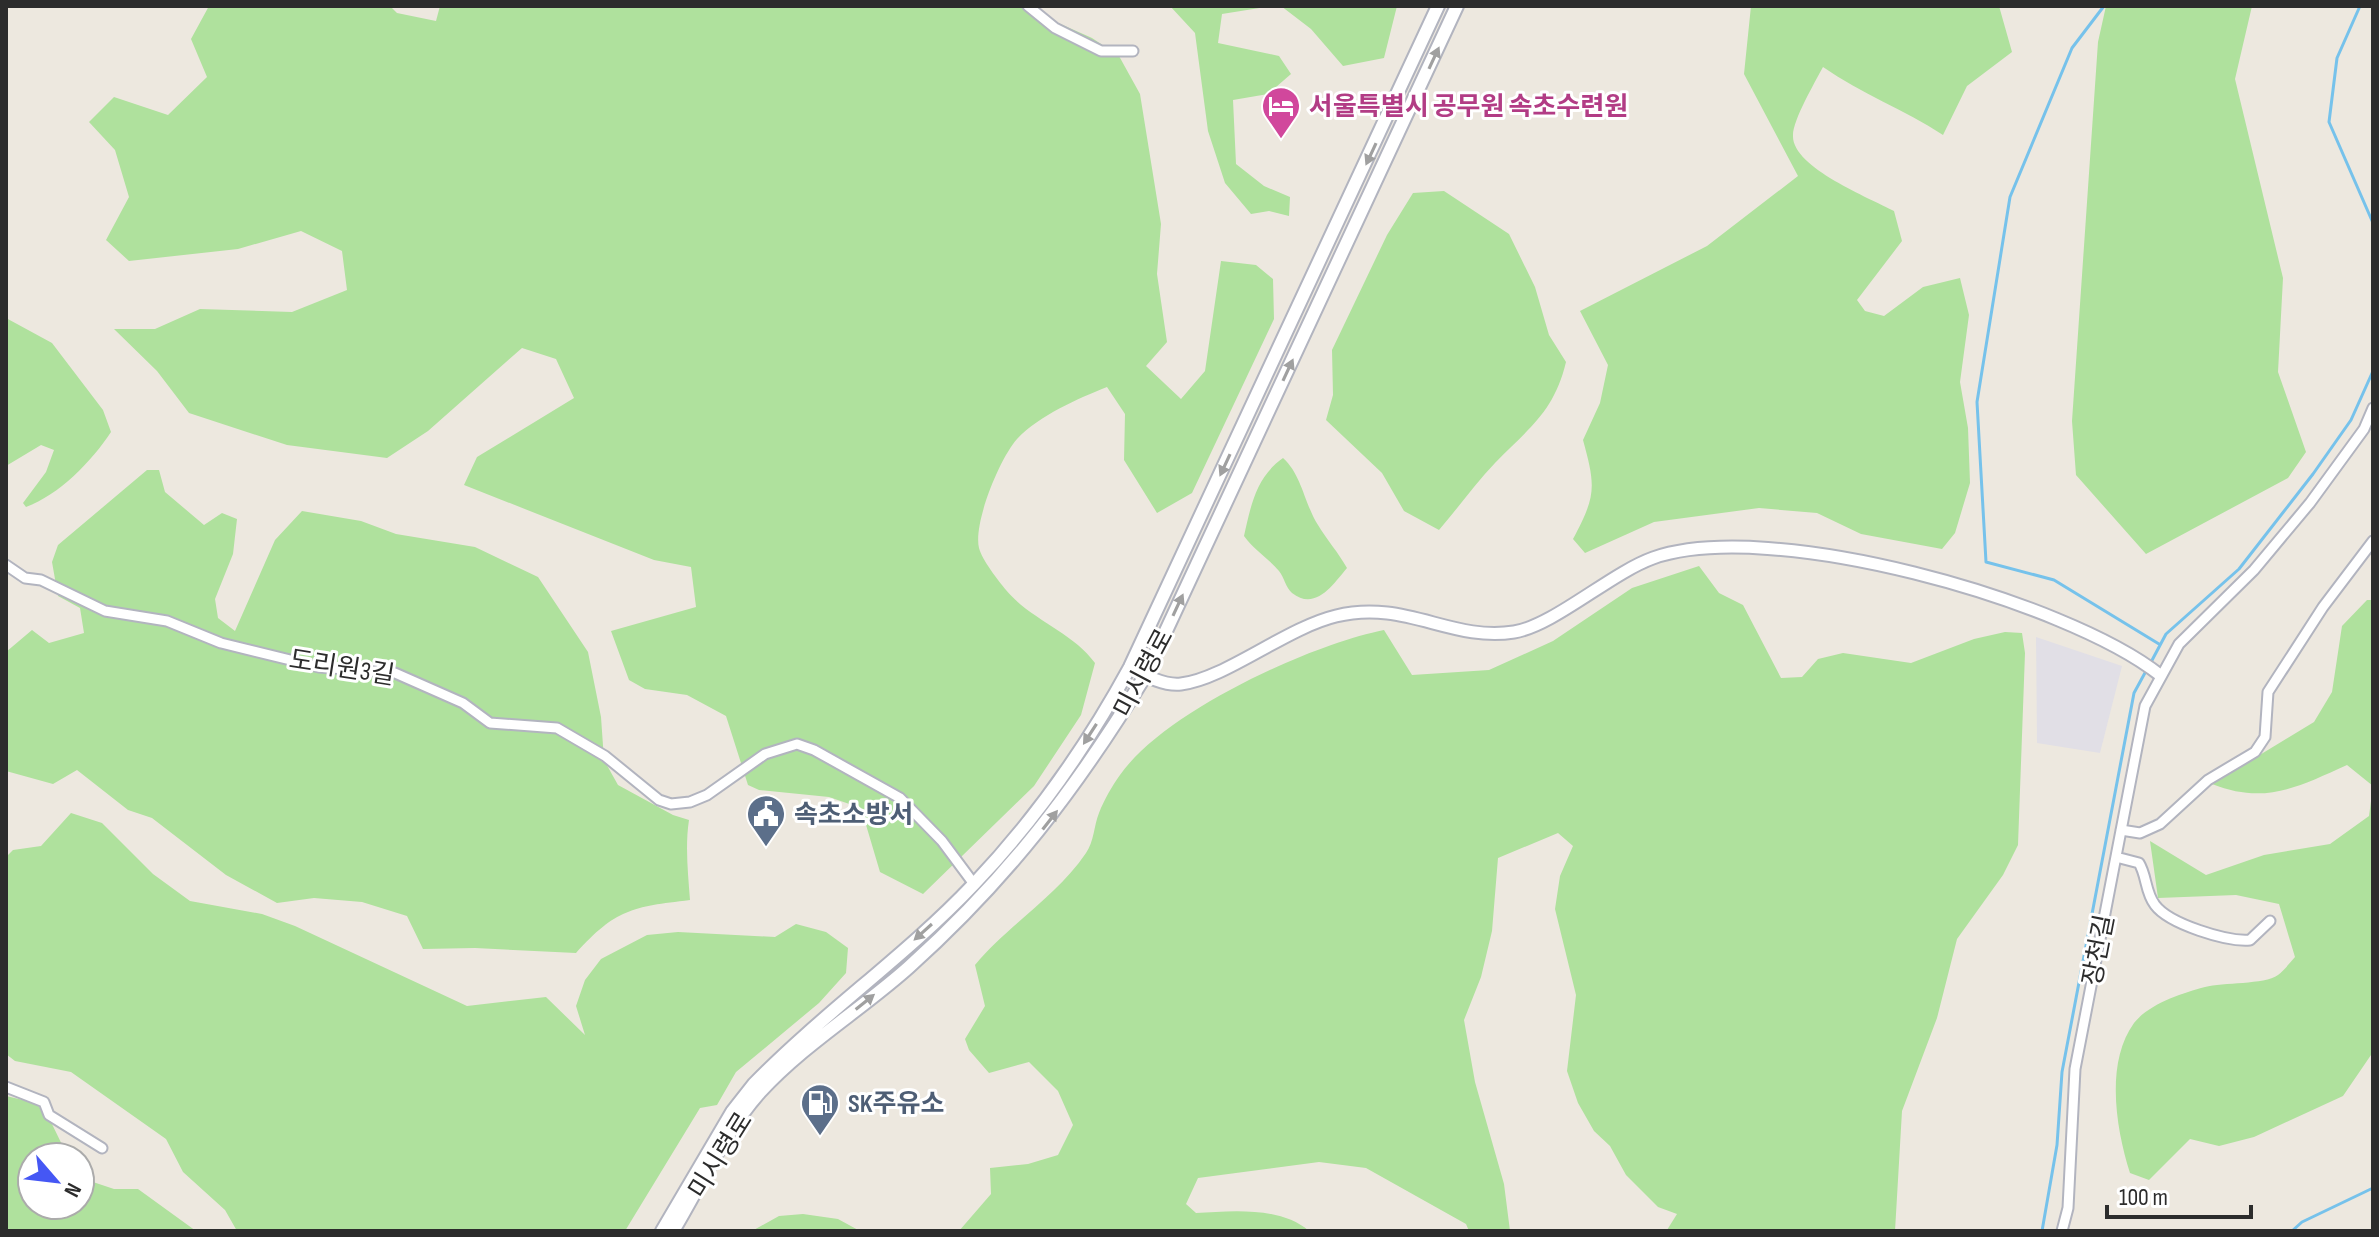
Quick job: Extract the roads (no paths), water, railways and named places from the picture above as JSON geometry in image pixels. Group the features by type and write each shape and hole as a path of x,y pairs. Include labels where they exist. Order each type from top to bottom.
{"main road":[{"name":"미시령로","path":"662,1231 732,1112 754,1084 974,884 1060,781 1130,667 1438,6"},
{"name":"미시령로","path":"673,1231 760,1092 906,969 1020,856 1086,771 1145,676 1457,6"}],"street":[{"path":"1028,6 1055,28 1101,51 1133,51"},
{"name":"장천길","path":"2062,1231 2068,1208 2075,1069 2145,706 2158,673 2179,644 2254,570 2310,503 2364,429 2373,408"},
{"path":"2121,830 2140,833 2160,824 2208,780 2255,752 2265,737 2268,692 2323,607 2373,541"},
{"path":"1130,667 1145,676 1179,684 1212,674 1281,637 1336,616 1385,611 1428,618 1479,636 1518,632 1652,558 1707,546 1769,547 1855,560 1959,585 2102,636 2158,673"},
{"name":"도리원3길","path":"6,565 25,578 41,580 105,611 167,621 221,643 319,667 395,673 463,703 490,723 557,728 590,746 659,800 671,804 690,802 707,795 765,754 797,744 878,783 900,798 942,841 974,884"},
{"path":"2116,857 2139,863 2147,894 2157,909 2203,933 2250,940 2270,921"},
{"path":"6,1087 44,1102 49,1115 102,1148"}],"waterway":[{"path":"2104,6 2072,48 2010,197 1977,402 1986,562 2054,580 2159,644"},
{"path":"2360,6 2337,58 2329,122 2373,223"},
{"path":"2150,664 2166,634 2239,569 2313,474 2351,420 2373,371"},
{"path":"2042,1231 2057,1145 2062,1072 2134,693 2146,671"},
{"path":"2292,1231 2302,1222 2373,1188"}],"place":[{"name":"서울특별시 공무원 속초수련원","path":"1281,140"},
{"name":"속초소방서","path":"766,848"},
{"name":"SK주유소","path":"820,1137"}]}
